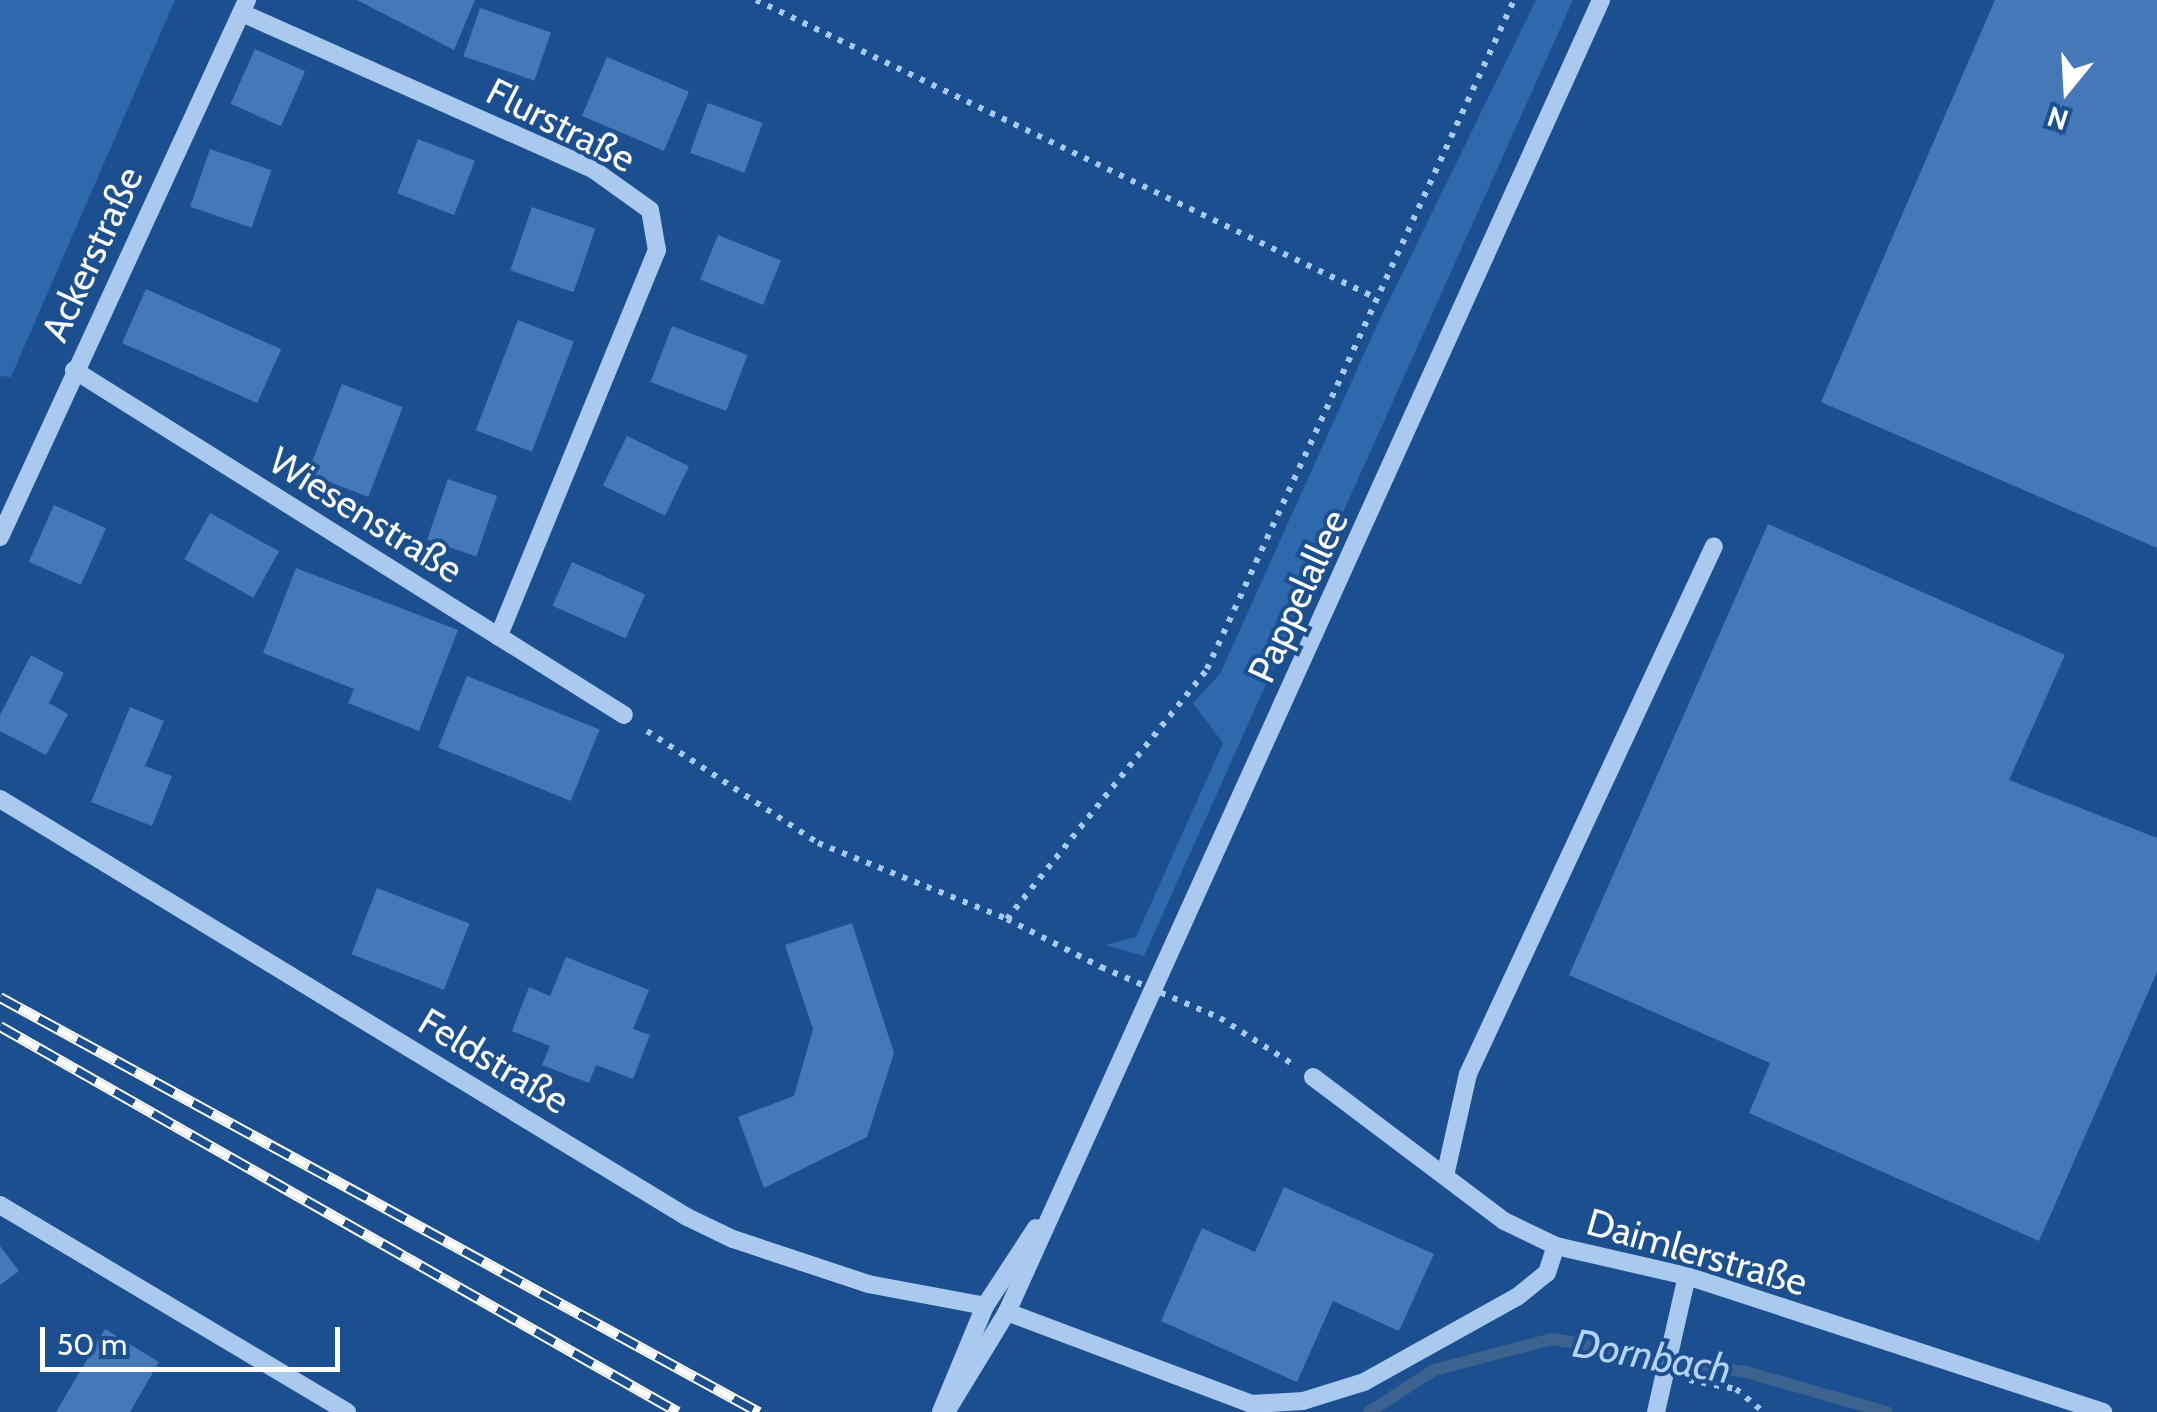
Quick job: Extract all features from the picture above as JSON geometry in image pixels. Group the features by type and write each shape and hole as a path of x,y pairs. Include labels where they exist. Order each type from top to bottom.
{"street":[{"name":"Pappelallee","path":"944,1412 1007,1312 1046,1216 1368,524 1600,0"},
{"name":"Ackerstraße","path":"0,537 244,6"},
{"name":"Flurstraße","path":"244,6 594,170 650,210 657,250 498,637"},
{"name":"Wiesenstraße","path":"74,370 624,716"},
{"path":"1445,1176 1468,1074 1714,546"},
{"name":"Feldstraße","path":"0,800 733,1239 868,1284 985,1306"},
{"name":"Daimlerstraße","path":"1314,1077 1504,1221 1556,1246 1687,1276 2103,1412"},
{"path":"0,1205 347,1412"},
{"name":"Pappelallee","path":"944,1412 985,1306 1046,1216"},
{"path":"1007,1312 1252,1404 1303,1400 1364,1382 1517,1297 1547,1274 1556,1246"},
{"path":"1656,1412 1687,1276"}],"path":[{"path":"756,0 1376,298"},
{"path":"1007,919 1083,816 1207,669 1514,0"},
{"path":"624,716 818,843 1007,919 1101,967 1220,1018 1314,1077"},
{"path":"1664,1374 1736,1390 1764,1412"}],"shaded area":[{"path":"0,0 175,0 11,377 0,376"},
{"path":"1536,0 1573,0 1144,956 1105,945 1136,937 1223,743 1193,703 1220,674 1378,323"}],"building":[{"path":"357,0 475,0 454,50"},
{"path":"1995,0 2157,0 2157,548 1821,402"},
{"path":"480,8 551,32 534,81 463,56"},
{"path":"255,49 305,71 281,126 231,104"},
{"path":"607,57 689,92 664,151 582,116"},
{"path":"708,103 763,123 744,173 690,153"},
{"path":"418,139 475,161 454,215 397,193"},
{"path":"210,149 271,170 252,228 190,207"},
{"path":"532,207 595,229 574,292 510,270"},
{"path":"718,235 781,260 763,305 700,280"},
{"path":"146,289 281,349 257,403 122,343"},
{"path":"518,320 574,342 532,452 476,430"},
{"path":"672,326 748,355 726,411 650,382"},
{"path":"342,384 403,407 368,497 308,474"},
{"path":"627,436 689,466 665,516 603,485"},
{"path":"448,479 497,496 476,556 427,540"},
{"path":"54,505 106,528 81,585 29,562"},
{"path":"210,513 279,551 253,598 184,559"},
{"path":"1768,524 2065,655 2009,780 2157,838 2157,972 2039,1241 1749,1113 1770,1063 1569,975"},
{"path":"572,562 645,595 626,638 552,606"},
{"path":"296,568 458,630 419,731 348,703 354,689 263,653"},
{"path":"31,655 64,673 49,703 68,714 46,755 0,731 0,715"},
{"path":"467,676 600,730 571,801 438,747"},
{"path":"130,707 164,721 145,766 172,776 152,826 91,802"},
{"path":"377,888 469,923 444,990 352,954"},
{"path":"852,923 894,1053 867,1137 764,1188 738,1117 794,1096 813,1029 785,945"},
{"path":"566,957 649,990 633,1029 650,1035 633,1079 596,1065 589,1083 542,1065 550,1046 512,1031 529,987 550,996"},
{"path":"1284,1187 1434,1254 1399,1331 1333,1301 1297,1382 1161,1321 1202,1228 1255,1252"},
{"path":"0,1246 19,1271 0,1285"},
{"path":"105,1329 159,1362 130,1412 56,1412"}],"waterway":[{"name":"Dornbach","path":"1369,1412 1434,1370 1552,1339 1746,1372 1886,1412"}],"railway":[{"path":"0,997 759,1412"},
{"path":"0,1026 678,1412"}]}
